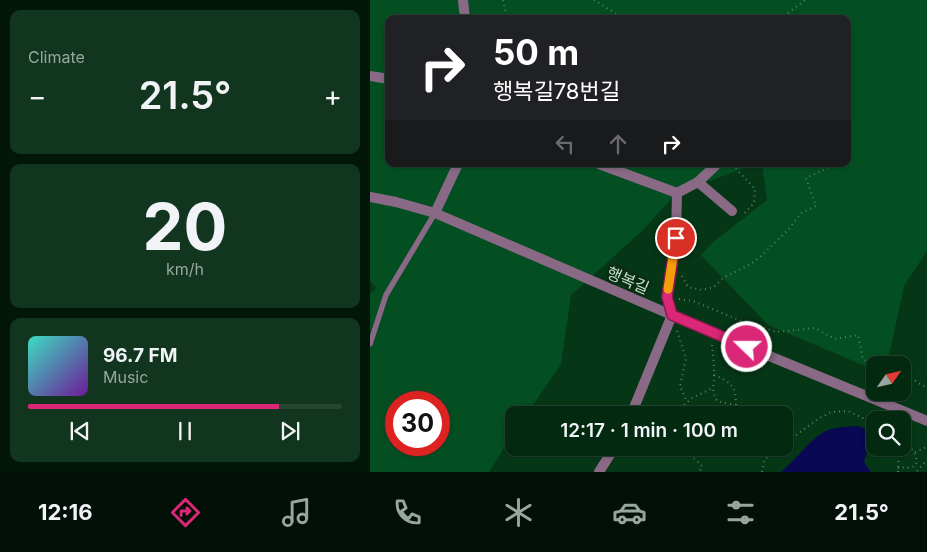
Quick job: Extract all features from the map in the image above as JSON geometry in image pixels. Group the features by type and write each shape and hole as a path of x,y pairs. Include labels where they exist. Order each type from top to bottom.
{"street":[{"path":"463,0 465,15"},
{"path":"370,76 385,78"},
{"path":"435,213 457,167"},
{"path":"607,167 677,193 698,182 714,167"},
{"path":"698,182 732,211"},
{"path":"635,406 672,315 667,297 676,238 677,193"},
{"name":"행복길","path":"370,197 435,213 711,332 927,421"},
{"path":"599,472 609,456"}],"lane":[{"path":"370,344 386,295 435,213"}],"path":[{"path":"503,0 506,15"},
{"path":"594,0 618,15"},
{"path":"785,15 805,0"},
{"path":"732,211 740,217 754,203 755,189 735,167"},
{"path":"672,261 688,287 702,290 714,287 723,278 751,264 760,257 788,230 801,213 816,206 806,178 830,167"},
{"path":"667,297 694,301 744,322 777,332 815,328 835,339 858,336 864,360 866,361"},
{"path":"672,315 686,358 680,386 687,402"},
{"path":"711,332 714,375 712,388 714,395 717,401 736,405 736,394 728,381 714,375"},
{"path":"911,378 927,388"},
{"path":"683,406 692,398 712,388"},
{"path":"793,436 831,412 848,411 866,420"},
{"path":"915,452 927,447"},
{"path":"911,448 915,452 917,471 927,460"},
{"path":"691,456 702,466 699,472"},
{"path":"762,472 765,459 769,456"},
{"path":"898,456 898,472"},
{"path":"898,468 915,466"}],"green space":[{"path":"370,0 927,0 927,251 904,286 889,356 866,356 866,366 768,325 701,255 712,243 767,200 762,167 851,167 851,15 385,15 385,167 747,167 677,193 642,231 571,295 561,364 532,406 505,406 505,446 489,472 370,472 370,294 376,288 370,280"}],"shaded area":[{"path":"859,426 866,430 866,455 864,462 871,472 781,472 818,436 828,430"}],"slow traffic":[{"path":"668,289 673,257"}],"route":[{"path":"676,238 667,297 672,315 747,347"}]}
